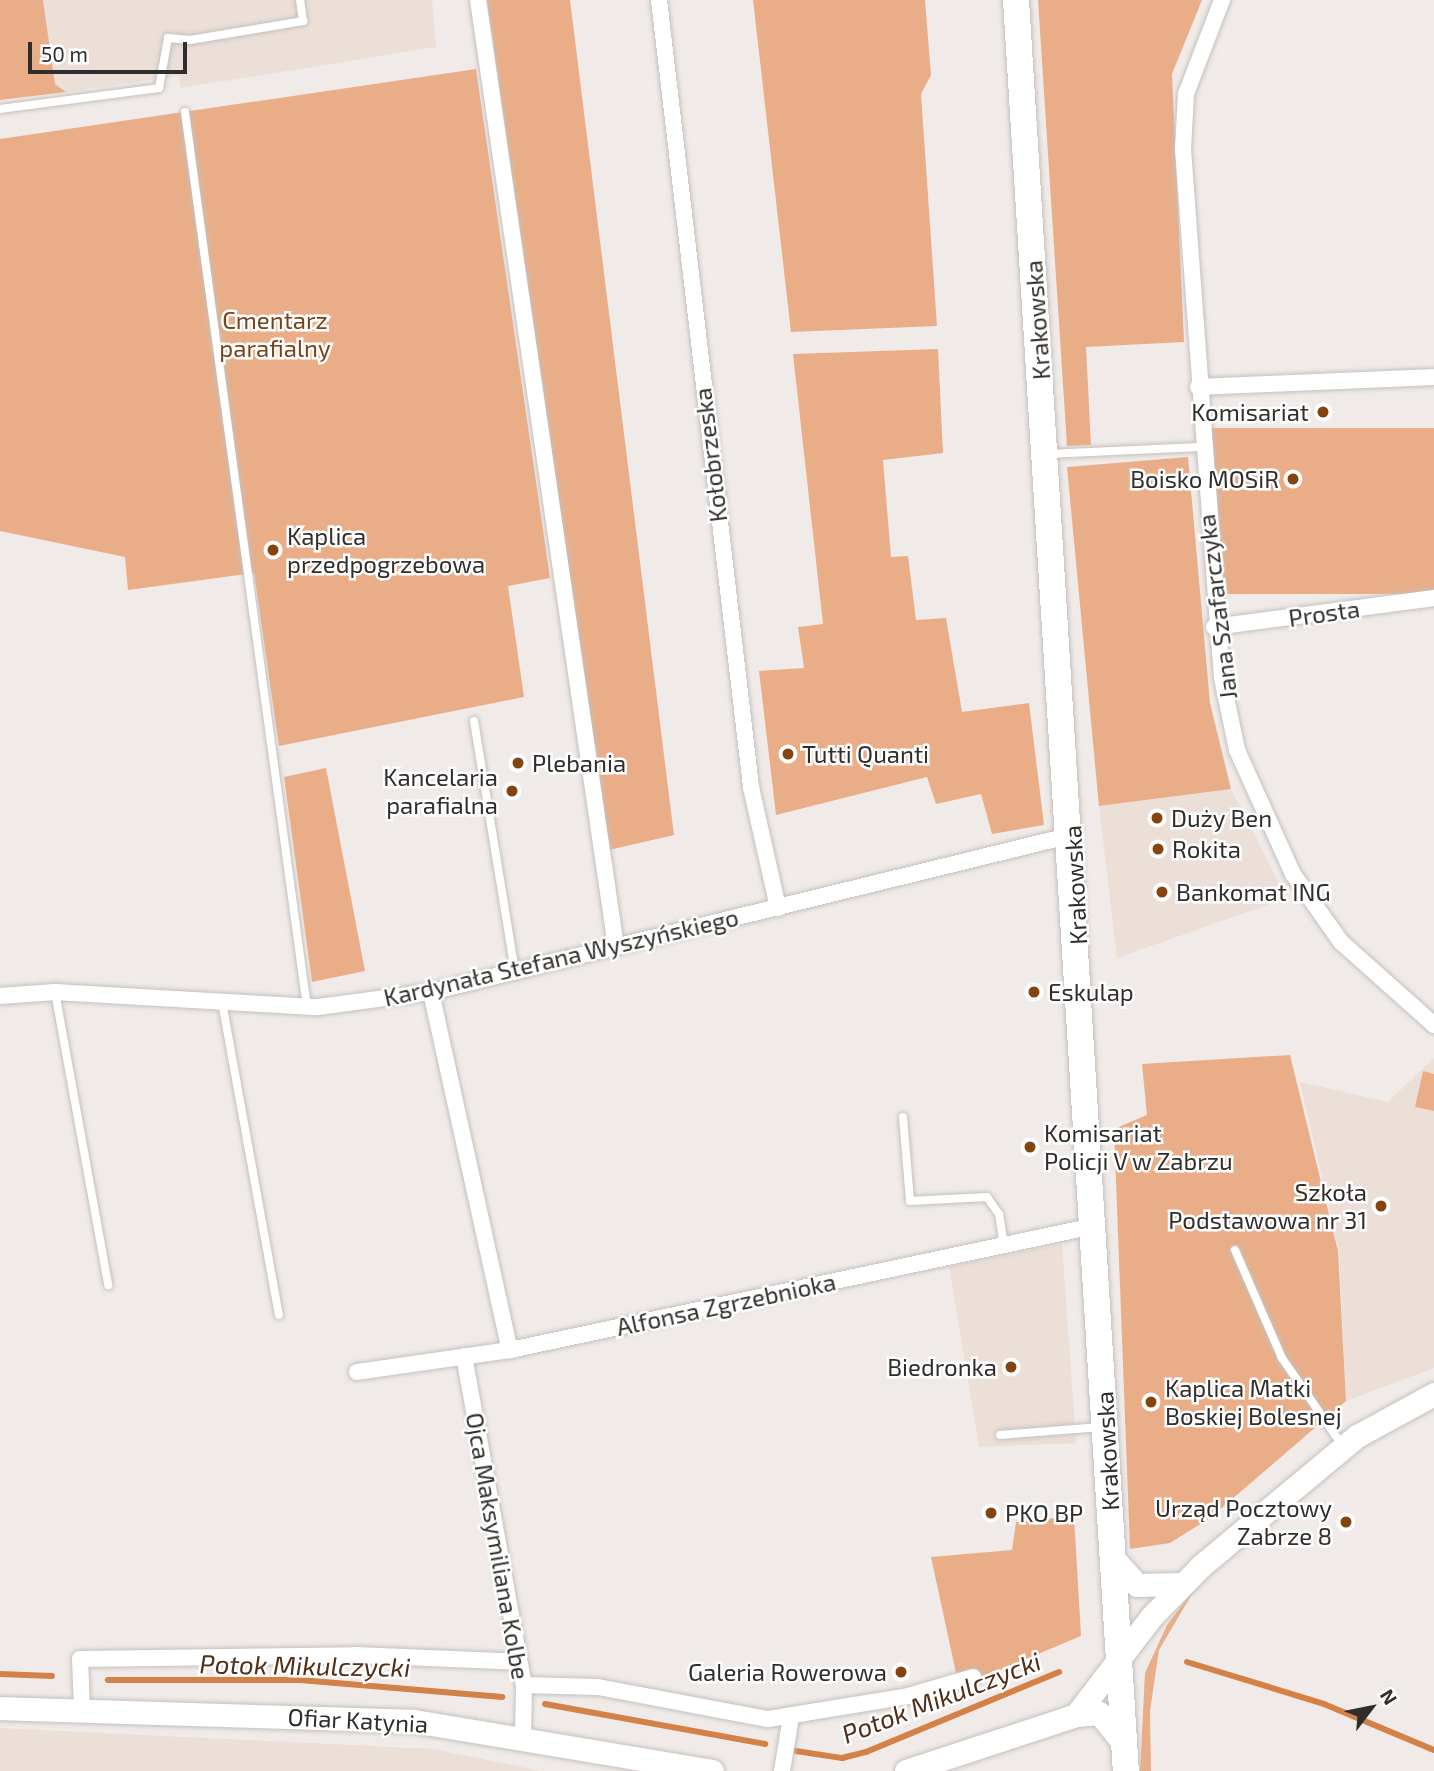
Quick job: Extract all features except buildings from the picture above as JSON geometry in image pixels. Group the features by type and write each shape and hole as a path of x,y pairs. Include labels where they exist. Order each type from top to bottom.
{"main road":[{"name":"Krakowska","path":"1016,0 1072,835 1106,1426 1120,1764"}],"street":[{"path":"478,0 616,947"},
{"name":"Kołobrzeska","path":"659,0 751,787 778,908"},
{"name":"Jana Szafarczyka","path":"1222,0 1193,68 1184,114 1201,447 1214,627 1237,750 1293,874 1341,942 1434,1025"},
{"path":"1198,387 1434,377"},
{"name":"Prosta","path":"1214,627 1434,598"},
{"name":"Kardynała Stefana Wyszyńskiego","path":"0,996 55,992 307,1007 431,992 1072,835"},
{"path":"431,992 510,1349"},
{"name":"Alfonsa Zgrzebnioka","path":"356,1372 510,1349 1094,1226"},
{"name":"Ojca Maksymiliana Kolbe","path":"464,1356 524,1685 523,1737"},
{"path":"1076,1715 1182,1584 1344,1447 1434,1394"},
{"path":"1111,1556 1137,1585 1182,1584"},
{"path":"82,1710 80,1659 355,1655 519,1662"},
{"path":"524,1685 598,1687 768,1719 791,1717 973,1677"},
{"name":"Ofiar Katynia","path":"0,1708 414,1721 523,1737 712,1771"},
{"path":"906,1771 1076,1715 1099,1713 1120,1764"},
{"path":"782,1771 791,1717"}],"lane":[{"path":"0,109 159,88 168,38 190,40 303,22 300,0"},
{"path":"186,112 307,1007"},
{"path":"1046,454 1201,447"},
{"path":"474,721 515,971"},
{"path":"55,992 108,1285"},
{"path":"222,1002 279,1315"},
{"path":"903,1117 910,1201 987,1196 999,1214 1004,1245"},
{"path":"1235,1250 1282,1358 1344,1447"},
{"path":"1000,1435 1106,1426"}],"shaded area":[{"path":"43,0 432,0 436,47 181,88 179,76 66,92 55,84"},
{"path":"1231,789 1287,898 1117,958 1099,806"},
{"name":"Szkoła Podstawowa nr 31","path":"1434,1058 1434,1368 1346,1401 1339,1252 1300,1082 1388,1102"},
{"path":"1062,1244 1076,1443 979,1447 949,1267"},
{"path":"0,1728 433,1749 541,1771 0,1771"}],"green space":[{"path":"0,0 43,0 55,84 66,92 0,100"},
{"path":"487,0 570,0 674,835 609,850"},
{"path":"753,0 925,0 931,75 921,94 937,326 791,332"},
{"path":"1038,0 1202,0 1172,74 1184,342 1086,347 1091,445 1067,446"},
{"name":"Cmentarz parafialny","path":"476,69 550,578 508,586 524,697 279,746 254,573 128,590 125,557 0,531 0,139"},
{"path":"938,349 943,453 883,460 891,557 908,556 916,620 946,618 962,712 1029,703 1044,825 992,834 981,794 936,804 927,777 776,815 759,671 804,668 798,627 823,624 793,354"},
{"path":"1212,428 1434,428 1434,594 1212,594"},
{"path":"1188,457 1210,703 1231,789 1099,806 1067,467"},
{"path":"326,768 365,971 312,982 284,777"},
{"path":"1290,1055 1338,1251 1346,1401 1210,1518 1170,1543 1130,1549 1114,1129 1147,1115 1142,1064"},
{"path":"1423,1071 1434,1074 1434,1111 1415,1107"},
{"path":"1074,1516 1081,1636 959,1687 931,1557 1012,1550 1016,1522"},
{"path":"1196,1587 1159,1650 1150,1711 1151,1771 1140,1771 1145,1673 1167,1625"}],"waterway":[{"path":"1187,1662 1324,1704 1434,1750"},
{"name":"Potok Mikulczycki","path":"796,1751 842,1758 866,1752 1059,1672"},
{"name":"Potok Mikulczycki","path":"0,1674 52,1676"},
{"name":"Potok Mikulczycki","path":"108,1680 300,1680 502,1697"},
{"name":"Potok Mikulczycki","path":"545,1704 765,1744"}],"place":[{"name":"Komisariat","path":"1323,412"},
{"name":"Boisko MOSiR","path":"1293,479"},
{"name":"Kaplica przedpogrzebowa","path":"273,550"},
{"name":"Tutti Quanti","path":"788,754"},
{"name":"Plebania","path":"518,763"},
{"name":"Kancelaria parafialna","path":"512,791"},
{"name":"Duży Ben","path":"1157,818"},
{"name":"Rokita","path":"1158,849"},
{"name":"Bankomat ING","path":"1162,892"},
{"name":"Eskulap","path":"1034,992"},
{"name":"Komisariat Policji V w Zabrzu","path":"1030,1147"},
{"name":"Szkoła Podstawowa nr 31","path":"1381,1206"},
{"name":"Biedronka","path":"1011,1367"},
{"name":"Kaplica Matki Boskiej Bolesnej","path":"1151,1402"},
{"name":"PKO BP","path":"991,1513"},
{"name":"Urząd Pocztowy Zabrze 8","path":"1346,1522"},
{"name":"Galeria Rowerowa","path":"901,1672"}]}
